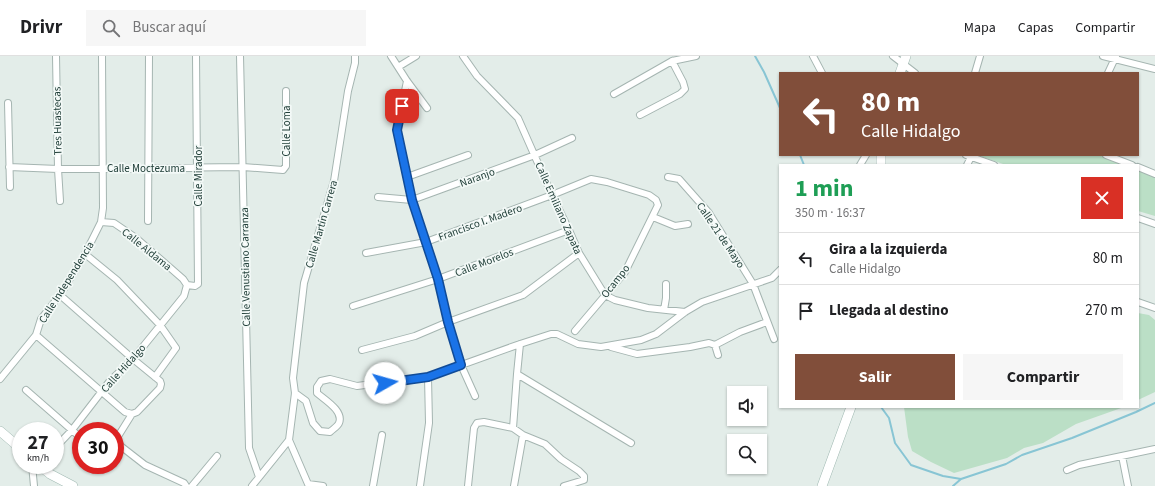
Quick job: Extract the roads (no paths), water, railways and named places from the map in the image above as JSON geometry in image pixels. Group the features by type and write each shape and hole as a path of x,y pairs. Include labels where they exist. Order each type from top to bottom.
{"main road":[{"path":"822,486 852,408"},
{"path":"0,431 12,441"},
{"path":"50,474 73,486"}],"street":[{"name":"Tres Huastecas","path":"9,168 58,169 56,56"},
{"path":"101,222 103,208 102,56"},
{"path":"148,221 149,56"},
{"name":"Calle Mirador","path":"187,285 195,286 198,284 196,56"},
{"name":"Calle Venustiano Carranza","path":"240,56 249,448 259,477"},
{"name":"Calle Martín Carrera","path":"289,440 295,393 293,378 304,282 334,181 355,56"},
{"path":"391,56 407,82 427,108"},
{"path":"398,67 416,56"},
{"name":"Calle Emiliano Zapata","path":"463,56 477,76 518,118 579,253 605,295"},
{"path":"614,94 672,61 696,56"},
{"path":"813,56 821,72"},
{"path":"893,56 914,72"},
{"path":"975,72 980,56"},
{"path":"1103,56 1155,69"},
{"path":"1108,72 1115,58"},
{"path":"640,115 680,94 685,89 672,61"},
{"path":"407,82 397,130 412,200 438,279 448,322 461,365 474,396"},
{"name":"Calle Loma","path":"283,170 286,166 286,91"},
{"path":"8,103 10,187"},
{"name":"Naranjo","path":"378,197 412,200 535,155 572,138"},
{"path":"408,176 468,155"},
{"path":"968,156 991,164"},
{"path":"1109,156 1129,164"},
{"name":"Calle Moctezuma","path":"58,169 243,167 283,170"},
{"path":"1139,167 1155,174"},
{"path":"58,169 60,201"},
{"name":"Calle 21 de Mayo","path":"668,177 679,179 709,213 753,284 774,340"},
{"name":"Francisco I. Madero","path":"366,253 426,242 591,179 607,182 649,195 656,200 658,205"},
{"name":"Ocampo","path":"575,331 625,272 658,205"},
{"path":"653,217 675,226 688,224"},
{"path":"1139,218 1155,224"},
{"name":"Calle Aldama","path":"101,222 114,223 136,238 183,279 187,285"},
{"name":"Calle Independencia","path":"0,379 36,335 41,319 60,295 85,254 101,222"},
{"name":"Calle Morelos","path":"353,306 438,279 569,230"},
{"path":"362,350 415,336 448,322 523,295 579,253"},
{"path":"85,254 117,280 160,325 176,348 155,377"},
{"path":"295,393 306,401 313,423 320,431 330,432 339,424 340,418 338,411 317,393 317,386 320,381 330,379 357,386 428,377 551,334 557,334 578,344 601,347 642,340 656,334 685,312 702,302 772,278 779,271"},
{"path":"664,310 666,284"},
{"name":"Calle Hidalgo","path":"78,422 109,382 133,359 184,296 187,285"},
{"path":"60,295 160,381 160,388 137,412 132,414 117,438 117,441 118,444 145,465 184,483 186,486"},
{"path":"605,295 615,300 648,308 685,312"},
{"path":"1139,302 1155,308"},
{"path":"609,346 637,354 709,343 715,345 740,332 767,322"},
{"path":"36,335 125,412 132,414"},
{"path":"513,428 520,344"},
{"path":"715,345 718,355"},
{"path":"517,374 631,443"},
{"path":"420,486 430,423 428,377"},
{"path":"26,390 72,430"},
{"path":"468,486 474,428 478,423 484,422 513,428 523,435 545,444 561,459 580,471 584,476 584,480 564,486"},
{"name":"Calle Hidalgo","path":"64,438 72,430"},
{"path":"373,486 382,435"},
{"path":"514,486 523,435"},
{"path":"252,486 289,440 308,484 323,486"},
{"path":"1067,470 1079,465 1155,449"},
{"path":"192,486 217,456"},
{"path":"1122,456 1128,486"},
{"path":"33,474 34,486"}],"waterway":[{"path":"755,56 779,106"},
{"path":"800,156 804,164"},
{"path":"953,486 961,479 1006,464 1022,455 1072,438 1155,403"},
{"path":"882,408 889,418 895,443 911,465 943,476 961,479"}]}
